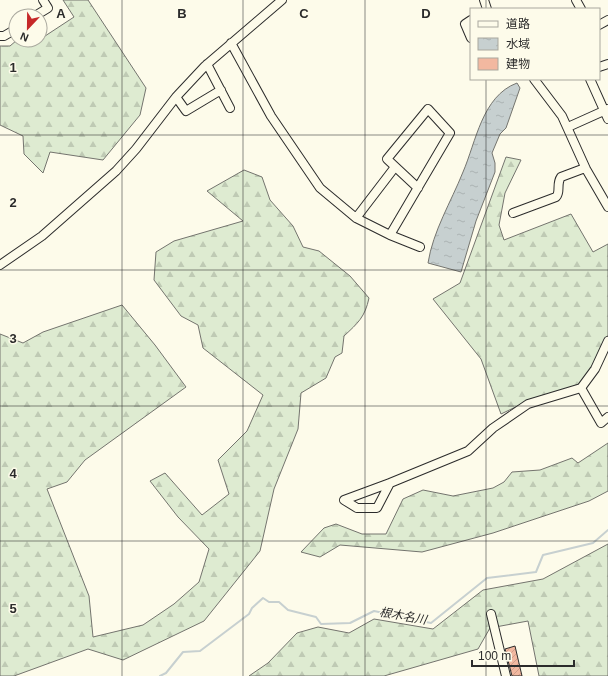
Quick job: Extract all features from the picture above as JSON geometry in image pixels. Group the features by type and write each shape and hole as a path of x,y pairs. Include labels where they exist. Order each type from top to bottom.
{"street":[{"path":"0,265 42,236 116,171 136,149 176,98 207,64 282,0"},
{"path":"470,21 465,24 470,36"},
{"path":"231,43 271,116 320,188 356,218 390,235 420,246"},
{"path":"207,64 230,108"},
{"path":"535,80 554,104 568,127 585,168 608,207"},
{"path":"591,80 606,110 608,119"},
{"path":"176,98 186,111 221,90"},
{"path":"390,235 418,188 450,133 428,110 387,160 418,188"},
{"path":"568,127 606,110"},
{"path":"356,218 395,167"},
{"path":"513,213 556,197 559,193 558,183 561,177 585,168"},
{"path":"390,483 377,508 357,508 344,500 468,451 492,428 528,404 580,388 595,368 608,341"},
{"path":"580,388 601,423 608,417"},
{"path":"491,614 506,676"}],"green space":[{"path":"63,0 88,0 146,88 140,115 103,160 50,152 43,173 24,154 23,136 0,125 0,46 8,46 8,48 48,48 48,34 74,17"},
{"path":"506,157 521,160 505,193 499,225 504,240 571,214 593,252 608,244 608,335 592,367 579,386 526,402 501,414 481,359 433,299 460,283"},
{"path":"244,170 262,177 270,200 293,226 303,247 319,251 350,276 369,298 363,315 344,336 342,353 335,357 326,378 301,393 298,429 274,489 260,551 204,621 123,660 88,649 14,676 0,676 0,334 23,343 43,332 122,305 155,345 186,387 85,460 67,482 47,489 89,596 93,637 143,625 174,604 199,582 209,549 178,517 150,481 165,473 202,515 229,494 218,460 247,431 263,395 203,348 198,325 181,316 154,280 156,252 174,241 243,221 207,191"},
{"path":"608,443 608,491 589,501 493,533 422,552 340,545 320,557 301,552 324,528 336,524 362,534 386,534 403,499 423,490 453,496 493,488 504,482 512,472 540,470 572,458 578,463"},
{"path":"608,544 608,676 539,676 528,621 490,628 478,649 384,676 249,676 268,663 297,633 318,627 349,633 374,619 433,629 483,590 543,579"}],"water":[{"path":"517,83 520,88 506,128 500,134 492,153 495,163 495,172 476,221 461,272 428,263 430,251 438,228 468,160 482,121 496,98 505,89"}],"building":[{"path":"515,646 522,676 512,676 505,649"}],"waterway":[{"name":"根木名川","path":"160,676 166,673 183,652 200,651 249,614 252,608 263,598 269,602 279,602 288,610 316,617 321,624 350,623 374,611 431,623 487,578 536,572 543,555 593,543 608,530"}]}
